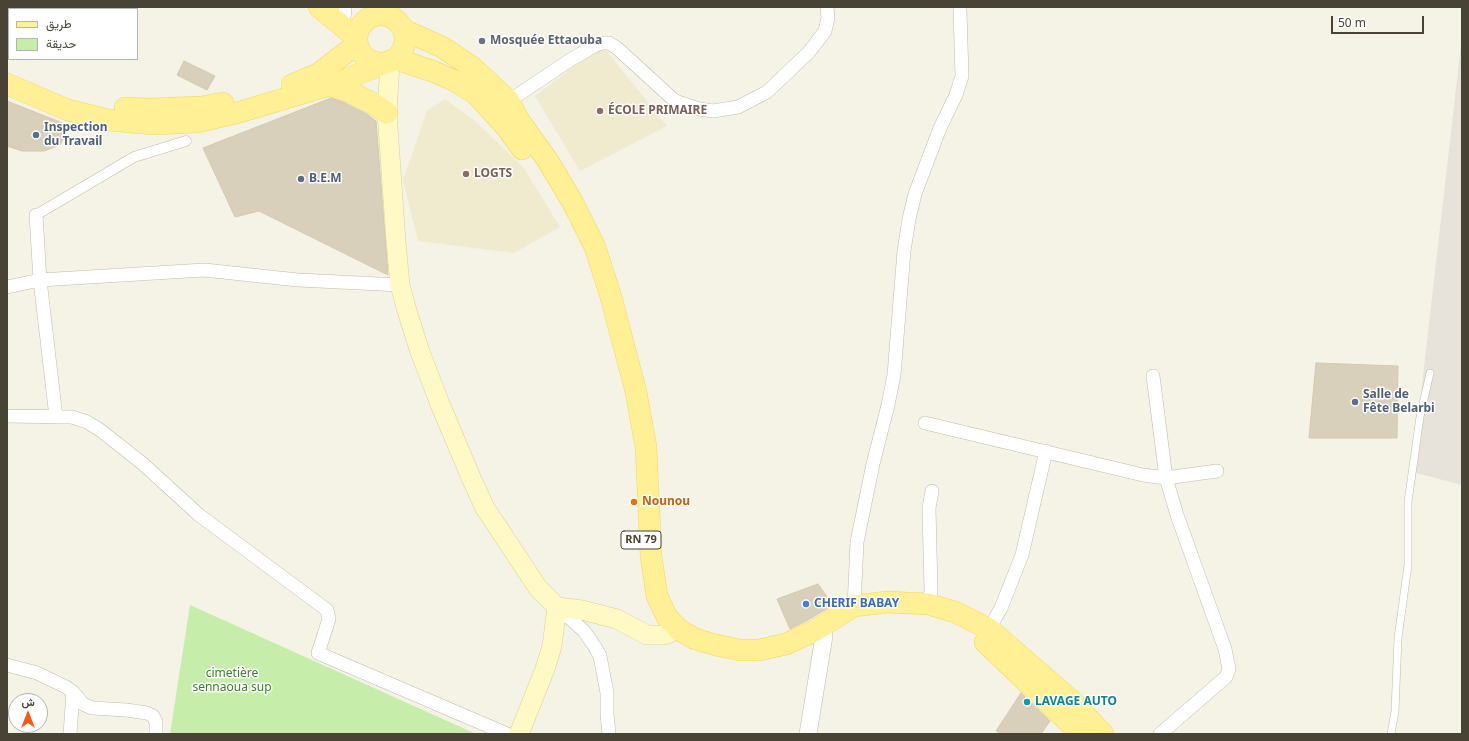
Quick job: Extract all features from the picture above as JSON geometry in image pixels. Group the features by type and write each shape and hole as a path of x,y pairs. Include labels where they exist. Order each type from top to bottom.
{"main road":[{"path":"319,7 351,29 359,51 364,56 376,63 390,62"},
{"path":"7,70 66,96 104,106 150,109 201,107 243,99 305,80 318,74 351,29 360,27 368,19 367,12 388,16 394,19 404,30 406,38 402,53 390,62 340,82 240,112 197,122 154,124 108,120 68,110 7,84"},
{"path":"404,30 442,47 472,67 509,101 518,119 548,161 573,203 595,247 611,297 636,392 646,447 651,556 657,596 667,617 678,629 695,639 716,645 740,650 759,650 786,644 814,631 854,606 887,602 928,604 955,612 989,629 1072,701 1103,734"},
{"path":"390,62 387,113 400,285 420,352 440,404 485,508 538,588 557,607 582,610 617,619 647,635 664,635 670,633"},
{"name":"RN 79","path":"390,62 435,72 455,81 476,94 507,128 540,176 568,221 586,255 619,361 632,437 642,558 648,595 654,615 670,633 688,648 711,657 734,663 761,663 786,655 858,617 869,613 910,612 938,618 968,630 986,643 1081,734"},
{"path":"329,85 350,92 374,104 387,113"},
{"path":"519,734 550,654 557,607"}],"street":[{"path":"496,116 509,101 570,60 596,44 602,43 609,44 617,48 675,101 699,109 713,110 738,107 767,92 809,52 825,31 828,18 827,7"},
{"path":"854,606 857,542 894,375 904,252 909,220 915,194 940,128 956,95 962,76 960,10"},
{"path":"56,416 40,280 36,215 134,157 186,142"},
{"path":"7,287 40,280 204,270 298,280 400,285"},
{"path":"1153,376 1166,478 1177,515 1225,650 1230,669 1226,677 1160,734"},
{"path":"8,420 56,416 72,417 87,422 100,430 142,463 199,515 327,610 329,618 318,653 507,734"},
{"path":"925,422 1143,475 1166,478 1218,471"},
{"path":"989,629 1001,608 1022,555 1046,451"},
{"path":"928,604 931,591 929,508 932,491"},
{"path":"557,607 584,631 596,647 600,656 607,693 609,734"},
{"path":"808,734 824,636"},
{"path":"7,665 37,673 66,687 73,692 83,704 92,708 147,713 153,716 156,722 156,734"},
{"path":"70,734 73,692"}],"lane":[{"path":"1391,734 1395,711 1398,638 1408,565 1408,502 1420,416 1430,373"}],"shaded area":[{"path":"1462,36 1462,485 1412,472"},
{"name":"ÉCOLE PRIMAIRE","path":"602,45 667,126 580,171 535,96"},
{"name":"LOGTS","path":"445,99 475,121 524,168 560,227 514,253 418,241 403,180 427,111"}],"green space":[{"name":"cimetière sennaoua sup","path":"190,605 476,734 170,734"}],"building":[{"path":"184,61 215,76 207,90 177,75"},
{"name":"B.E.M","path":"331,98 367,114 376,121 388,275 259,211 235,217 203,148"},
{"name":"Inspection du Travail","path":"7,101 70,126 60,145 44,151 22,151 7,146"},
{"name":"Salle de Fête Belarbi","path":"1316,363 1398,366 1397,438 1309,438"},
{"name":"CHERIF BABAY","path":"818,584 833,605 790,629 777,599"},
{"name":"LAVAGE AUTO","path":"1021,693 1050,721 1041,734 1002,734 996,731"}],"place":[{"name":"Mosquée Ettaouba","path":"482,41"},
{"name":"ÉCOLE PRIMAIRE","path":"600,111"},
{"name":"Inspection du Travail","path":"36,135"},
{"name":"LOGTS","path":"466,174"},
{"name":"B.E.M","path":"301,179"},
{"name":"Salle de Fête Belarbi","path":"1355,402"},
{"name":"Nounou","path":"634,502"},
{"name":"CHERIF BABAY","path":"806,604"},
{"name":"LAVAGE AUTO","path":"1027,702"}]}
